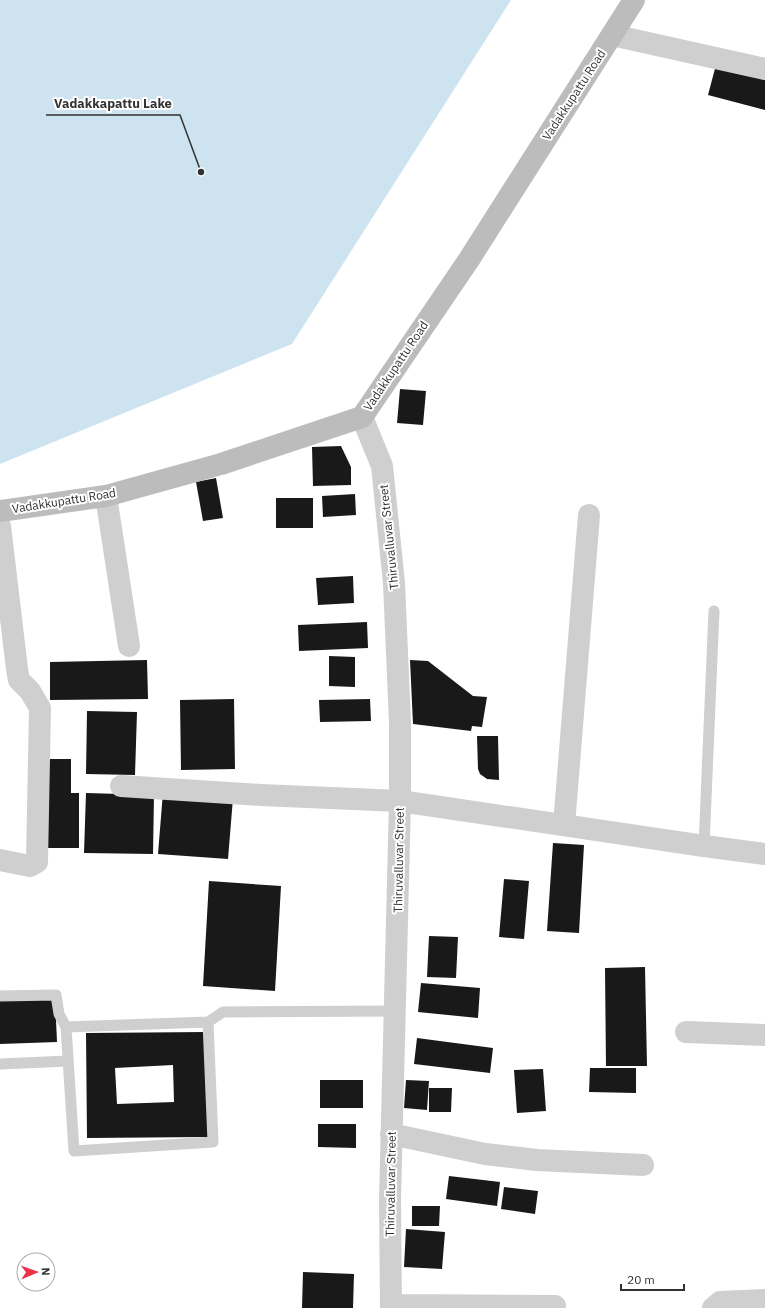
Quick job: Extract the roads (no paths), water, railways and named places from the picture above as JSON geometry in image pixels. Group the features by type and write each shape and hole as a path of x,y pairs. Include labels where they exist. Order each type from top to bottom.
{"street":[{"name":"Vadakkupattu Road","path":"0,511 106,496 221,464 362,417 470,258 634,0"},
{"path":"612,35 765,69"},
{"name":"Thiruvalluvar Street","path":"362,417 382,466 394,583 400,723 400,801 390,1200 391,1306"},
{"path":"106,496 129,646"},
{"path":"564,825 589,515"},
{"path":"0,526 19,680 30,691 40,708 36,862 30,866 0,860"},
{"path":"121,786 261,795 400,801 765,854"},
{"path":"686,1032 765,1035"},
{"path":"392,1134 485,1154 537,1160 643,1165"},
{"path":"713,1308 720,1302 765,1300"},
{"path":"391,1306 555,1306"}],"lane":[{"path":"704,846 714,611"},
{"path":"0,996 56,995 58,1014 66,1027 74,1151 213,1142 208,1022"},
{"path":"66,1027 208,1022 223,1012 395,1012"},
{"path":"0,1064 68,1061"}],"water":[{"path":"0,0 511,0 292,344 0,464"}],"place":[{"name":"Vadakkapattu Lake","path":"201,172"}]}
